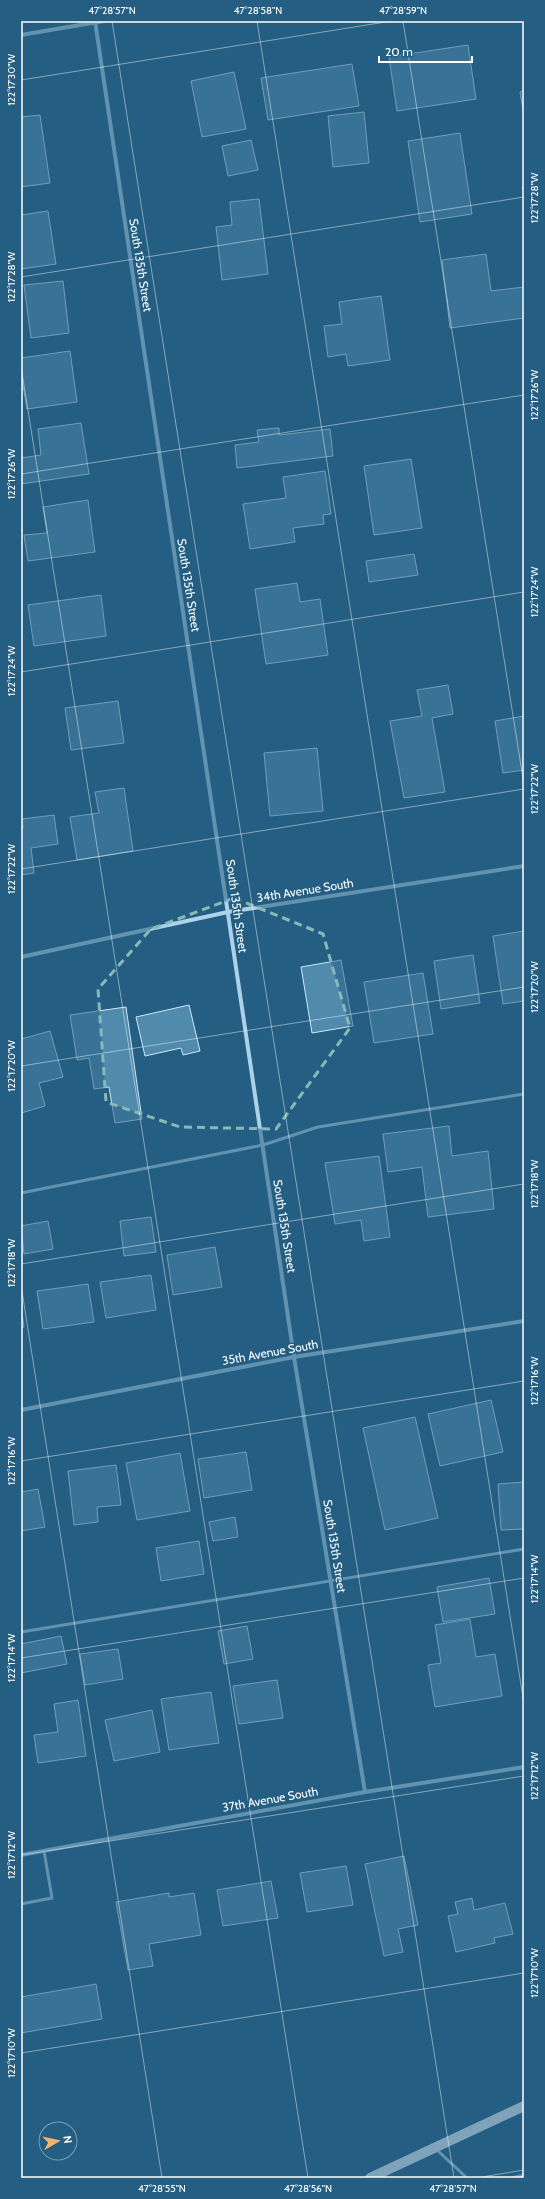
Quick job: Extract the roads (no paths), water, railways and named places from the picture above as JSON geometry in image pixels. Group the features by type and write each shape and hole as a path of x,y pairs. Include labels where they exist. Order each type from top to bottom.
{"main road":[{"path":"370,2178 524,2106"}],"street":[{"path":"21,35 104,21"},
{"name":"South 135th Street","path":"95,22 294,1358 365,1792"},
{"name":"34th Avenue South","path":"21,957 228,912 524,866"},
{"name":"35th Avenue South","path":"21,1410 294,1358 524,1321"},
{"name":"37th Avenue South","path":"21,1855 365,1792 524,1767"}],"lane":[{"path":"21,1193 263,1145 318,1127 524,1094"},
{"path":"21,1632 524,1549"},
{"path":"21,1904 52,1898 44,1851"},
{"path":"436,2148 467,2178"},
{"path":"512,2178 524,2175"}]}
